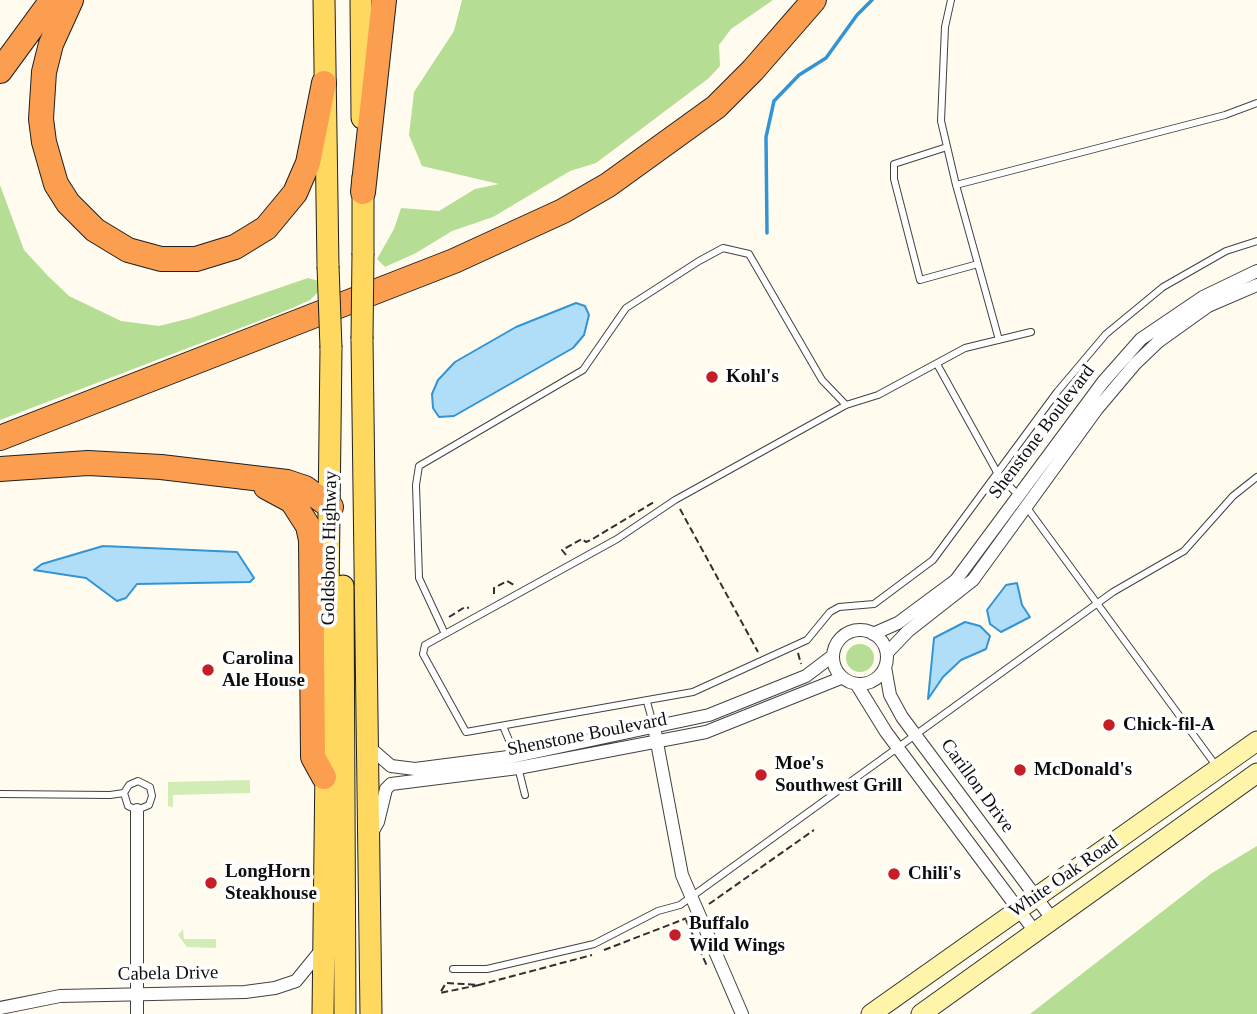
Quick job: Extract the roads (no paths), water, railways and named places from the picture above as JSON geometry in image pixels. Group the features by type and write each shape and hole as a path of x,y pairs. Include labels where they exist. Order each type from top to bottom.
{"highway":[{"path":"0,71 52,0"},
{"path":"71,0 51,44 44,72 41,119 44,142 57,184 68,202 95,230 128,250 161,259 196,259 235,247 266,228 295,193 308,163 324,83"},
{"path":"363,192 384,0"},
{"path":"0,438 454,261 563,211 619,178 716,107 753,70 814,0"},
{"path":"0,469 100,463 244,477 296,485 331,507"},
{"path":"244,477 292,501 308,526 312,540 313,757 324,777"}],"main road":[{"name":"Goldsboro Highway","path":"323,1014 324,777 331,507 331,348 324,0"},
{"path":"361,0 363,192"},
{"name":"Goldsboro Highway","path":"363,192 362,339 371,1014"},
{"path":"331,507 343,552 345,1014"},
{"name":"White Oak Road","path":"871,1014 1257,741"},
{"name":"White Oak Road","path":"921,1014 1257,774"}],"street":[{"name":"Shenstone Boulevard","path":"873,634 898,623 956,580 1103,382 1141,339 1203,296 1257,271"},
{"name":"Shenstone Boulevard","path":"887,653 908,631 973,580 1112,389 1148,351 1208,306 1257,285"},
{"path":"861,630 873,634 887,653 885,667 875,680 857,685 841,678 831,657 837,642 846,634 861,630"},
{"name":"Shenstone Boulevard","path":"656,735 806,676 831,657"},
{"name":"Carillon Drive","path":"885,667 890,695 916,736 1053,920"},
{"name":"Shenstone Boulevard","path":"369,839 378,822 386,789 391,784 656,735 706,732 841,678"},
{"name":"Carillon Drive","path":"857,685 898,747 1036,933"},
{"path":"656,735 682,876 742,1014"},
{"name":"Shenstone Boulevard","path":"369,747 391,766 415,769 517,762"},
{"path":"137,810 137,1014"},
{"name":"Cabela Drive","path":"0,1007 60,996 245,992 296,981 322,949"}],"lane":[{"path":"951,0 945,27 941,121 999,340"},
{"path":"956,184 1225,115 1257,103"},
{"path":"947,147 894,164 894,179 920,280 978,264"},
{"path":"1031,332 965,348 878,395 846,405 675,500 617,539 425,645 423,654 466,732 693,692 807,640 830,612 839,607 874,604 933,560 1057,392 1106,334 1163,287 1226,251 1257,241"},
{"path":"445,634 419,578 416,485 419,466 583,370 626,308 699,261 723,248 749,254 759,267 822,380 846,405"},
{"path":"937,364 998,474 1018,495 1100,604 1218,769"},
{"path":"453,969 487,969 594,944 691,897 1127,583 1184,551 1233,496 1257,477"},
{"path":"647,702 656,735"},
{"path":"503,726 517,762 525,795"},
{"path":"138,781 150,787 152,796 149,805 137,810 128,806 124,793 129,785 138,781"},
{"path":"0,794 124,793"}],"water":[{"path":"576,303 585,306 589,315 584,335 573,348 454,416 439,417 433,408 432,394 438,380 455,362 516,327"},
{"path":"103,546 237,552 254,578 250,582 137,584 126,598 117,601 86,578 34,570 42,564"},
{"path":"1017,583 1022,605 1030,617 1001,632 990,624 987,610 1006,585"},
{"path":"965,622 980,626 990,636 986,649 961,660 943,677 928,699 934,638"}],"waterway":[{"path":"767,233 766,137 774,101 799,75 826,58 857,15 872,0"}],"place":[{"name":"Kohl's","path":"712,377"},
{"name":"Carolina Ale House","path":"208,670"},
{"name":"Chick-fil-A","path":"1109,725"},
{"name":"McDonald's","path":"1020,770"},
{"name":"Moe's Southwest Grill","path":"761,775"},
{"name":"Chili's","path":"894,874"},
{"name":"LongHorn Steakhouse","path":"211,883"},
{"name":"Buffalo Wild Wings","path":"675,935"}]}
